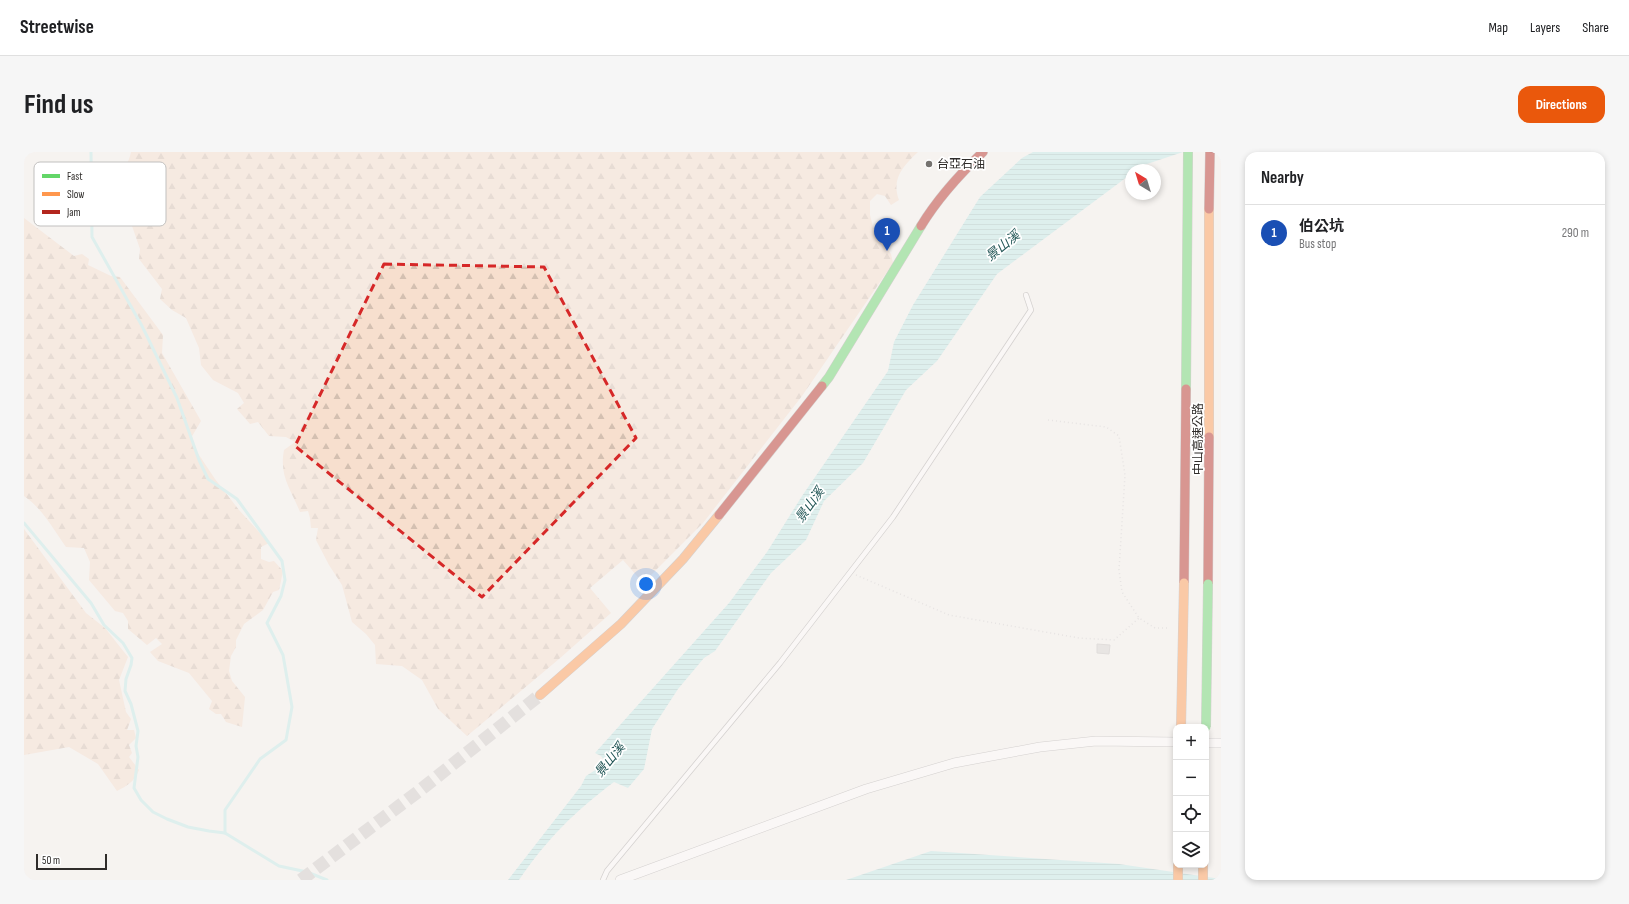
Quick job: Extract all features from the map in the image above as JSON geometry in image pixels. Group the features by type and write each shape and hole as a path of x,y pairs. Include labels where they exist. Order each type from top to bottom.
{"main road":[{"path":"540,695 621,624 683,559 772,450 829,377 928,215 961,173 983,152"},
{"name":"中山高速公路","path":"1181,724 1184,583 1188,152"},
{"name":"中山高速公路","path":"1206,724 1210,445 1210,152"},
{"path":"1178,868 1178,880"},
{"path":"1203,868 1203,880"}],"street":[{"path":"620,880 866,789 954,763 1040,747 1096,741 1173,742"},
{"path":"1209,743 1221,743"}],"lane":[{"path":"603,880 607,871 780,663 893,516 1031,310 1026,295"}],"path":[{"path":"1048,420 1106,427 1119,436 1125,475 1119,570 1122,592 1139,618 1155,628 1170,628"},
{"path":"850,573 949,615 1079,638 1114,640 1139,618"}],"highlighted area":[{"path":"384,264 544,267 636,438 482,597 295,446"}],"green space":[{"path":"131,152 918,152 900,173 896,186 899,200 891,205 885,196 877,194 870,201 870,215 874,231 891,254 893,263 802,396 703,523 643,583 623,560 590,588 611,613 559,659 467,736 438,709 422,680 402,666 376,664 375,645 366,634 352,622 342,585 329,565 316,540 318,528 311,528 308,511 300,512 284,475 284,450 295,442 286,437 269,436 258,422 250,424 237,409 244,403 238,393 213,380 201,365 199,348 186,318 172,310 160,299 162,289 139,259 140,249 132,226 166,226 166,162 128,162"},
{"path":"24,218 74,256 82,254 89,259 88,265 111,276 120,277 163,335 162,353 201,421 191,438 193,446 215,479 239,510 269,543 261,547 261,559 269,562 274,561 283,571 279,590 273,592 263,610 244,624 236,640 236,647 231,656 229,671 232,681 245,697 242,727 226,722 221,714 216,714 209,709 212,701 189,673 158,661 150,652 162,644 156,638 147,645 128,629 128,621 123,613 115,611 89,580 90,562 84,548 66,547 42,513 24,496"},
{"path":"24,529 86,613 105,628 128,657 119,680 126,712 131,719 127,730 134,730 136,738 129,745 132,753 129,757 139,770 130,783 117,791 98,764 69,747 24,755"}],"water":[{"name":"景山溪","path":"1033,152 1183,152 1147,164 1125,164 1125,178 997,274 937,361 906,390 863,463 824,501 806,540 771,573 715,651 704,658 678,689 652,729 644,769 628,788 614,782 586,804 551,839 529,865 519,880 508,880 581,786 586,776 600,767 604,760 601,756 595,753 729,603 767,552 802,496 888,371 894,342 913,305 980,197 1022,158"},
{"path":"931,851 1119,864 1221,880 846,880"}],"building":[{"path":"1097,644 1110,645 1109,654 1097,653"}],"waterway":[{"path":"91,152 91,162"},
{"path":"92,226 92,237 142,326 177,398 199,460 208,479 237,499 282,561 285,580 281,596 267,623 283,655 292,707 286,740 260,759 225,810 225,833"},
{"path":"24,523 91,603 104,625 123,643 132,658 126,679 125,691 131,704 138,731 136,746 138,757 134,788 141,800 153,812 167,819 188,827 225,833 279,866 307,872 327,880"}],"tunnel":[{"path":"301,880 419,791 540,695"}],"traffic: fast":[{"path":"1186,389 1188,152"},
{"path":"822,386 829,377 921,226"},
{"path":"1206,724 1208,584"}],"traffic: slow":[{"path":"1209,209 1209,437"},
{"path":"540,695 621,624 683,559 719,515"},
{"path":"1181,724 1184,583"},
{"path":"1178,868 1178,880"},
{"path":"1203,868 1203,880"}],"traffic: jam":[{"path":"921,226 950,187 983,152"},
{"path":"1209,209 1210,152"},
{"path":"719,515 822,386"},
{"path":"1184,583 1186,389"},
{"path":"1208,584 1209,437"}],"place":[{"name":"台亞石油","path":"929,164"},
{"name":"伯公坑","path":"887,251"}]}
